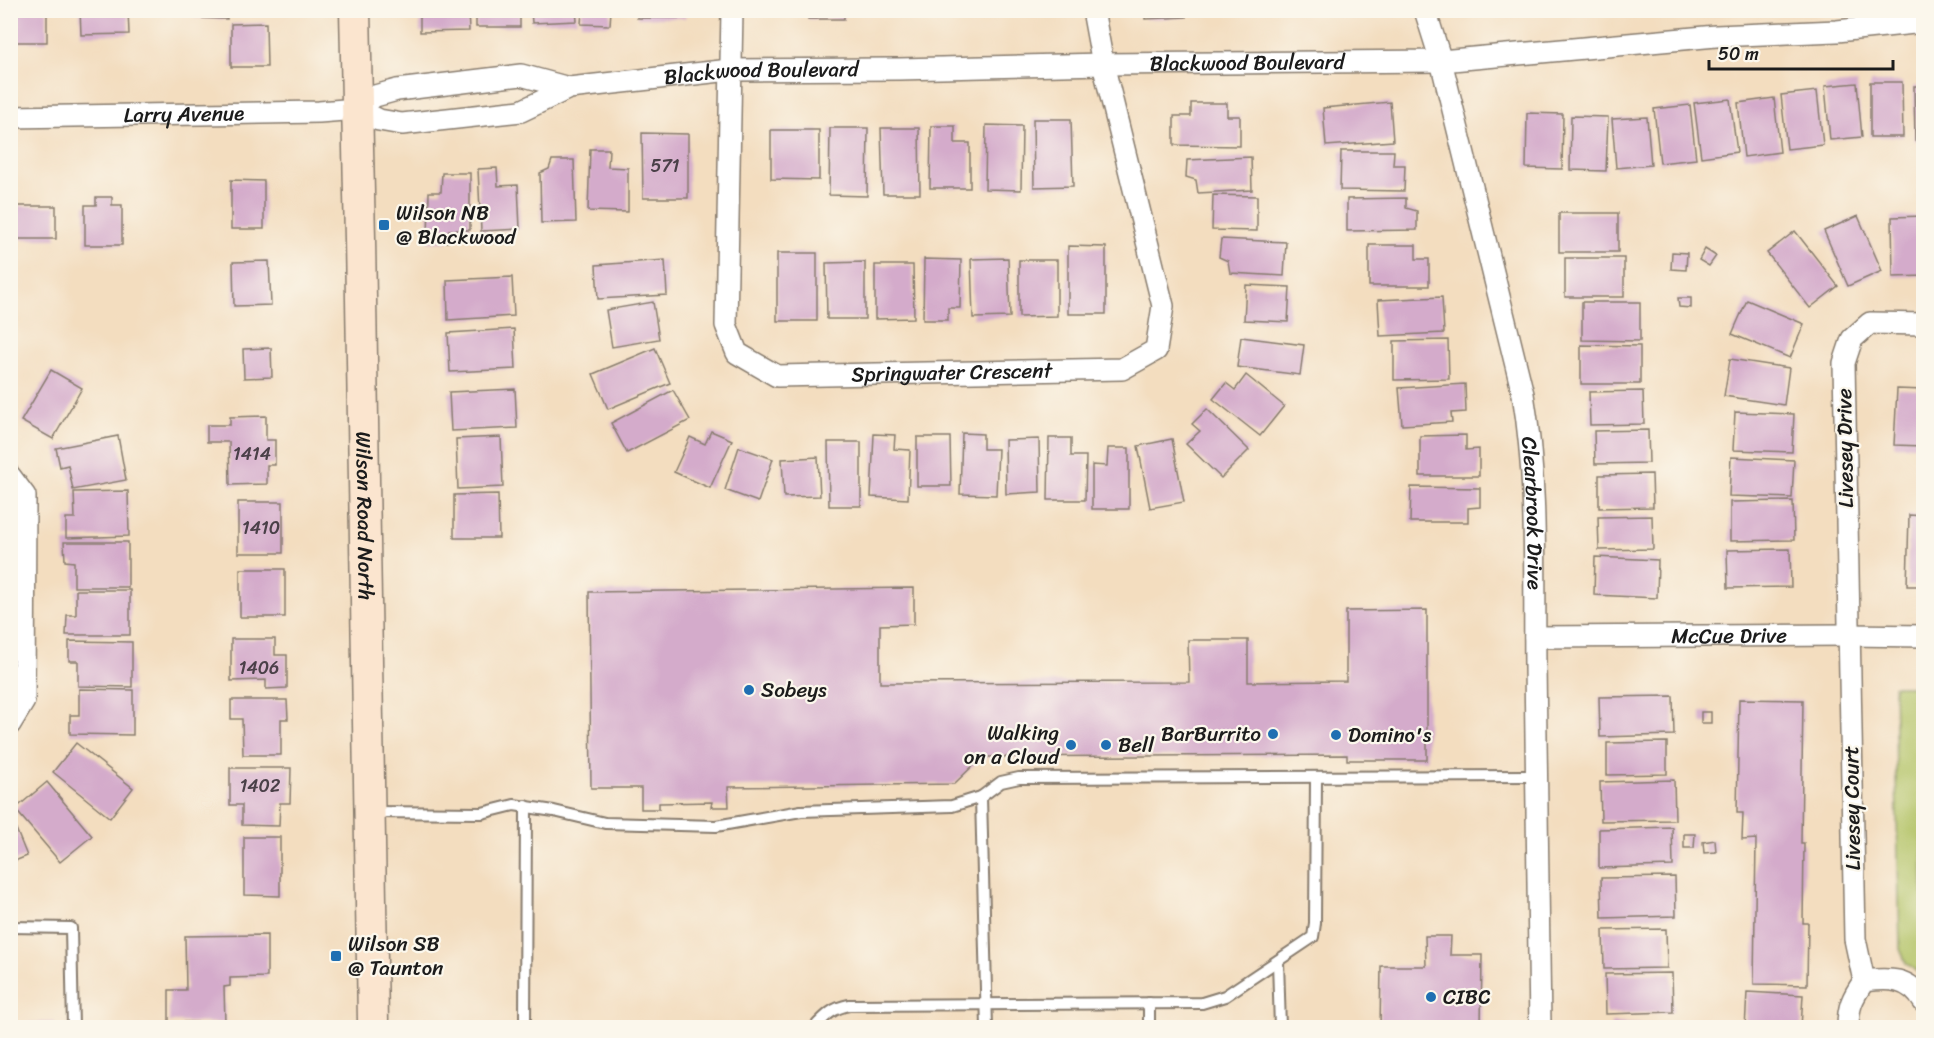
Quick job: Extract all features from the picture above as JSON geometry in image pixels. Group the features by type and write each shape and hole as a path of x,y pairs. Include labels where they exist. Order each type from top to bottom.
{"street":[{"name":"Wilson Road North","path":"355,10 373,1026"},
{"path":"730,70 732,10"},
{"path":"1093,10 1103,64"},
{"name":"Clearbrook Drive","path":"1425,10 1441,62 1520,382 1529,432 1534,530 1540,1028"},
{"name":"Blackwood Boulevard","path":"569,88 521,75 398,90 375,96 357,109 379,120 402,124 520,111 569,88 730,70 1103,64 1441,62 1716,36 1836,31 1923,22"},
{"name":"Springwater Crescent","path":"730,70 726,325 737,353 777,376 1122,369 1156,350 1163,306 1103,64"},
{"name":"Larry Avenue","path":"10,117 319,112 357,109"},
{"name":"Livesey Drive","path":"1848,635 1844,363 1852,339 1870,324 1923,324"},
{"path":"10,476 25,496 25,519 24,701 10,724"},
{"name":"Livesey Court","path":"1848,635 1855,939 1864,981"},
{"name":"McCue Drive","path":"1535,638 1923,636"},
{"path":"1848,1028 1848,1011 1855,994 1864,981 1895,980 1918,993 1923,1002"}],"lane":[{"path":"370,812 482,813 514,805 605,823 716,826 801,811 952,806 981,797 1001,782 1019,778 1536,776"},
{"path":"814,1028 828,1012 836,1007 849,1005 1202,1003 1225,996 1313,937 1316,777"},
{"path":"981,797 987,1028"},
{"path":"525,1028 526,806"},
{"path":"10,927 71,928 73,1028"},
{"path":"1278,961 1280,1028"},
{"path":"1149,1003 1149,1028"}],"green space":[{"path":"1894,686 1923,686 1923,977 1906,963 1900,949"}],"building":[{"path":"10,10 47,10 47,42 10,42"},
{"path":"80,10 128,10 129,34 81,35"},
{"path":"194,10 227,10 227,19 194,18"},
{"path":"420,10 468,10 469,31 420,32"},
{"path":"476,10 520,10 520,27 476,27"},
{"path":"531,10 576,10 577,21 532,23"},
{"path":"582,10 611,10 610,25 581,24"},
{"path":"638,10 686,10 685,18 637,18"},
{"path":"808,10 844,10 844,19 808,19"},
{"path":"951,10 1020,10 1020,13 951,16"},
{"path":"1145,10 1186,10 1186,17 1145,19"},
{"path":"266,23 267,67 231,67 231,24"},
{"path":"1870,82 1902,82 1903,137 1870,137"},
{"path":"1857,83 1862,137 1830,140 1825,86"},
{"path":"1914,86 1924,86 1924,141 1915,141"},
{"path":"1817,91 1823,145 1787,149 1781,95"},
{"path":"1774,98 1780,152 1744,157 1738,103"},
{"path":"1730,99 1737,152 1701,157 1694,103"},
{"path":"1390,102 1393,141 1326,146 1323,108"},
{"path":"1191,103 1227,103 1227,116 1240,116 1240,146 1174,145 1174,116 1191,116"},
{"path":"1690,105 1696,159 1660,163 1654,109"},
{"path":"1527,113 1563,114 1562,169 1526,168"},
{"path":"1571,116 1608,117 1606,171 1570,170"},
{"path":"1647,117 1651,165 1616,168 1612,119"},
{"path":"1033,119 1071,119 1073,186 1034,187"},
{"path":"986,125 1022,126 1021,190 985,189"},
{"path":"931,126 955,126 955,143 970,143 970,188 930,188"},
{"path":"830,128 868,128 867,196 829,195"},
{"path":"881,128 919,128 920,194 883,194"},
{"path":"771,130 819,130 819,180 771,179"},
{"path":"642,133 688,134 688,198 643,198"},
{"path":"590,149 609,149 608,167 628,168 628,212 588,211"},
{"path":"1341,151 1394,151 1393,165 1405,165 1404,191 1340,190"},
{"path":"1251,157 1252,190 1198,193 1196,180 1186,177 1187,160"},
{"path":"552,160 574,160 576,222 541,223 540,173 549,169"},
{"path":"497,168 498,186 518,185 520,229 481,231 478,169"},
{"path":"442,173 470,173 470,230 449,230 448,242 428,242 429,192 441,192"},
{"path":"231,180 264,181 264,229 231,229"},
{"path":"1213,195 1257,196 1257,231 1212,230"},
{"path":"96,197 112,197 112,205 122,205 122,245 85,245 85,205 96,205"},
{"path":"1406,198 1406,208 1417,211 1417,230 1347,231 1347,199"},
{"path":"10,206 56,206 56,239 10,239"},
{"path":"1559,213 1618,213 1618,252 1559,252"},
{"path":"1858,216 1882,271 1848,286 1824,231"},
{"path":"1924,216 1924,276 1893,277 1892,217"},
{"path":"1795,231 1838,286 1810,308 1767,253"},
{"path":"1221,239 1286,242 1284,276 1230,273 1228,261 1219,257"},
{"path":"1369,245 1416,245 1416,259 1429,259 1429,286 1369,286"},
{"path":"1068,246 1106,247 1106,314 1068,314"},
{"path":"1705,249 1716,256 1709,266 1699,260"},
{"path":"1672,252 1687,253 1686,270 1671,269"},
{"path":"777,253 817,253 817,321 777,321"},
{"path":"1008,258 1010,317 973,318 971,259"},
{"path":"1565,258 1624,258 1624,297 1565,297"},
{"path":"924,259 961,260 960,308 948,308 948,320 923,320"},
{"path":"665,260 667,295 598,299 596,265"},
{"path":"1019,260 1057,260 1057,316 1019,317"},
{"path":"269,261 271,305 234,306 233,262"},
{"path":"865,262 865,319 827,319 826,263"},
{"path":"875,265 913,265 914,318 875,319"},
{"path":"512,277 514,316 448,320 447,280"},
{"path":"1246,285 1290,287 1288,322 1244,320"},
{"path":"1442,297 1444,333 1380,336 1378,300"},
{"path":"1678,298 1691,298 1691,308 1679,307"},
{"path":"1747,300 1804,324 1790,358 1732,334"},
{"path":"653,302 659,339 612,347 606,310"},
{"path":"1582,302 1640,302 1640,341 1582,340"},
{"path":"514,329 516,369 450,372 448,333"},
{"path":"1241,337 1304,345 1300,375 1237,367"},
{"path":"1448,340 1449,379 1394,380 1394,341"},
{"path":"1581,345 1640,346 1640,384 1581,384"},
{"path":"271,348 272,377 244,378 243,349"},
{"path":"655,348 670,383 608,409 593,374"},
{"path":"1730,359 1789,368 1784,405 1724,396"},
{"path":"51,370 82,388 53,439 21,421"},
{"path":"1246,375 1284,406 1260,436 1213,399 1226,383 1235,390"},
{"path":"1465,384 1466,412 1451,413 1452,422 1402,425 1399,388"},
{"path":"515,389 517,428 451,431 449,392"},
{"path":"1897,389 1924,390 1924,446 1894,445"},
{"path":"673,390 690,420 627,453 611,423"},
{"path":"1643,391 1644,424 1590,425 1589,392"},
{"path":"1207,409 1249,450 1221,478 1186,444 1200,431 1192,424"},
{"path":"1735,412 1794,414 1792,452 1733,450"},
{"path":"266,416 266,440 275,440 275,465 267,465 267,484 230,485 229,442 207,442 207,425 230,425 230,417"},
{"path":"1648,430 1649,463 1595,464 1594,431"},
{"path":"711,431 732,440 710,488 674,472 690,437 705,444"},
{"path":"962,433 983,434 983,449 998,449 996,495 960,494"},
{"path":"874,434 895,435 894,449 910,450 908,499 871,497"},
{"path":"1466,435 1466,450 1479,449 1479,476 1420,476 1420,436"},
{"path":"118,436 126,480 73,490 68,465 60,467 56,448"},
{"path":"501,437 503,487 458,489 456,439"},
{"path":"917,437 950,437 951,486 917,486"},
{"path":"1049,438 1071,438 1071,456 1086,456 1085,500 1048,500"},
{"path":"1039,439 1040,492 1006,494 1005,440"},
{"path":"1172,439 1184,502 1150,508 1138,446"},
{"path":"828,442 861,442 861,506 829,506"},
{"path":"739,447 773,459 758,502 725,490"},
{"path":"1108,448 1129,448 1129,509 1092,509 1092,465 1107,466"},
{"path":"818,457 820,496 784,497 782,459"},
{"path":"1731,457 1794,460 1792,498 1729,496"},
{"path":"1652,474 1653,507 1599,508 1599,475"},
{"path":"1411,487 1480,488 1480,507 1468,508 1468,522 1410,522"},
{"path":"128,491 129,536 66,538 66,518 75,518 74,492"},
{"path":"498,494 499,538 454,538 454,495"},
{"path":"1793,501 1794,540 1730,541 1730,502"},
{"path":"238,502 283,502 283,553 238,553"},
{"path":"1909,515 1924,516 1924,586 1907,586"},
{"path":"1652,516 1653,549 1599,550 1598,517"},
{"path":"64,542 128,542 128,587 74,587 74,562 65,561"},
{"path":"1790,549 1791,587 1728,588 1727,550"},
{"path":"1595,557 1658,560 1657,598 1594,595"},
{"path":"240,569 285,569 285,617 240,617"},
{"path":"914,588 914,624 880,625 880,683 1189,682 1188,640 1248,640 1248,682 1346,681 1346,611 1427,610 1427,760 1347,760 1347,755 982,757 954,784 728,787 729,807 711,807 712,802 659,803 659,809 641,809 641,788 591,788 589,592"},
{"path":"76,590 130,590 130,635 66,635 67,615 76,615"},
{"path":"231,639 275,639 275,655 287,655 287,688 266,689 266,680 231,681"},
{"path":"69,641 132,642 132,687 78,686 78,661 69,661"},
{"path":"79,689 133,690 133,735 70,734 70,715 79,715"},
{"path":"1673,696 1674,735 1600,737 1599,697"},
{"path":"1739,699 1803,700 1801,843 1804,843 1803,923 1808,923 1807,985 1754,984 1756,839 1742,840 1743,813 1737,813"},
{"path":"231,700 287,700 288,719 281,719 281,755 243,755 242,719 231,719"},
{"path":"1701,712 1711,712 1711,723 1701,723"},
{"path":"1667,742 1667,774 1607,775 1607,743"},
{"path":"76,743 133,788 110,818 53,772"},
{"path":"230,768 291,768 290,803 280,803 279,826 242,825 242,805 230,805"},
{"path":"1674,780 1675,820 1601,821 1600,782"},
{"path":"47,782 92,836 60,862 15,809"},
{"path":"10,814 27,856 10,863"},
{"path":"1672,827 1673,866 1599,868 1599,829"},
{"path":"1684,834 1695,834 1694,848 1684,848"},
{"path":"244,837 280,837 280,896 244,895"},
{"path":"1715,840 1716,852 1704,853 1703,842"},
{"path":"1675,877 1676,916 1602,918 1601,878"},
{"path":"1666,929 1667,968 1604,969 1603,930"},
{"path":"267,935 267,977 230,978 230,986 224,987 225,1023 169,1022 169,990 186,990 185,936"},
{"name":"CIBC","path":"1425,936 1451,936 1450,955 1482,955 1481,1028 1380,1028 1381,966 1426,966"},
{"path":"1672,973 1673,1012 1606,1014 1605,974"},
{"path":"1747,992 1803,995 1801,1028 1745,1028"},
{"path":"55,1022 55,1028 18,1028 18,1023"},
{"path":"1611,1023 1666,1025 1666,1028 1611,1028"}],"place":[{"name":"Wilson NB @ Blackwood","path":"384,225"},
{"name":"Sobeys","path":"749,690"},
{"name":"BarBurrito","path":"1273,734"},
{"name":"Domino's","path":"1336,735"},
{"name":"Walking on a Cloud","path":"1071,745"},
{"name":"Bell","path":"1106,745"},
{"name":"Wilson SB @ Taunton","path":"336,956"},
{"name":"CIBC","path":"1431,997"}]}
